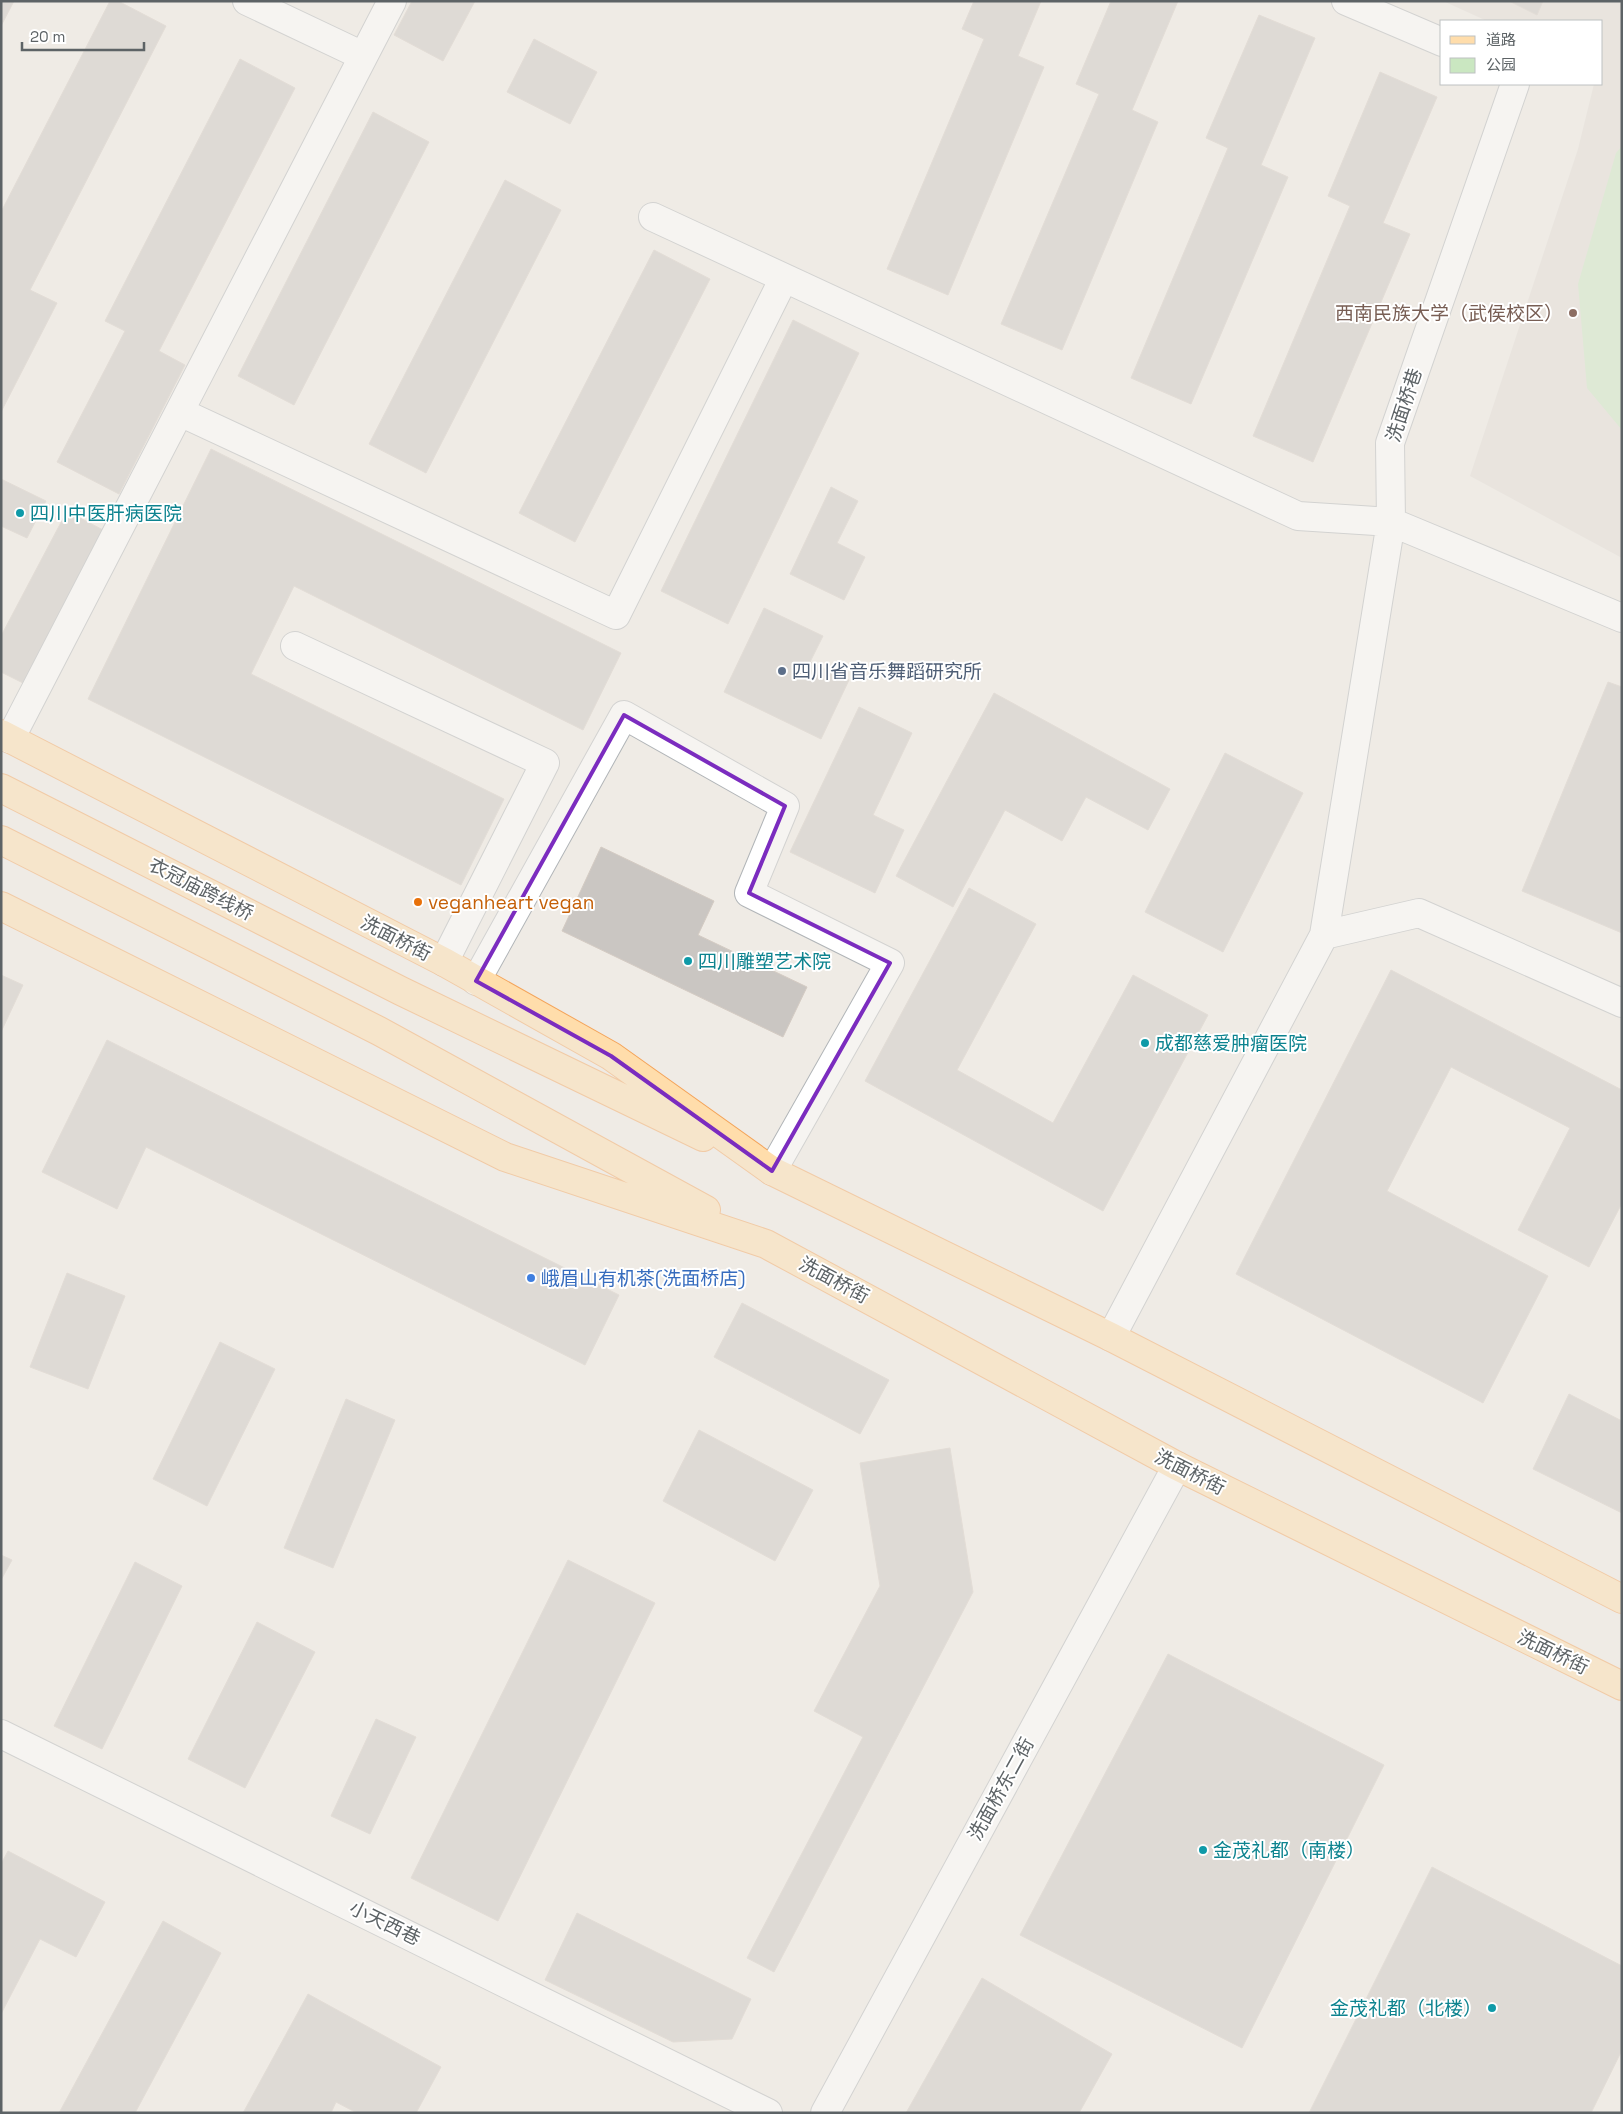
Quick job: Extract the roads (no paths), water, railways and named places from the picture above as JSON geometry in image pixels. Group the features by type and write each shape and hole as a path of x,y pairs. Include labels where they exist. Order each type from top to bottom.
{"main road":[{"name":"洗面桥街","path":"6,737 444,962 611,1056 772,1171"},
{"name":"衣冠庙跨线桥","path":"1,788 401,991"},
{"name":"洗面桥街","path":"1,840 379,1032 1177,1466 1622,1686"},
{"name":"洗面桥街","path":"1,906 505,1157 766,1244"},
{"name":"洗面桥街","path":"401,991 1111,1336 1622,1599"}],"street":[{"path":"247,1 363,56"},
{"path":"6,737 180,412 392,1"},
{"path":"1346,1 1440,41"},
{"name":"洗面桥巷","path":"1111,1336 1324,935 1390,522 1390,443 1515,85"},
{"path":"653,217 1298,516 1390,522 1622,618"},
{"path":"180,412 616,615 784,278"},
{"path":"295,646 545,763 444,962"},
{"path":"476,981 624,714 785,806 748,893 890,963 772,1171"},
{"path":"1324,935 1419,913 1622,1003"},
{"name":"洗面桥东二街","path":"825,2113 1177,1466"},
{"name":"小天西巷","path":"1,1734 768,2113"}],"place":[{"name":"西南民族大学（武侯校区）","path":"1573,313"},
{"name":"四川中医肝病医院","path":"20,513"},
{"name":"四川省音乐舞蹈研究所","path":"782,671"},
{"name":"veganheart vegan","path":"418,902"},
{"name":"四川雕塑艺术院","path":"688,961"},
{"name":"成都慈爱肿瘤医院","path":"1145,1043"},
{"name":"峨眉山有机茶(洗面桥店)","path":"531,1278"},
{"name":"金茂礼都（南楼）","path":"1203,1850"},
{"name":"金茂礼都（北楼）","path":"1492,2008"}]}
